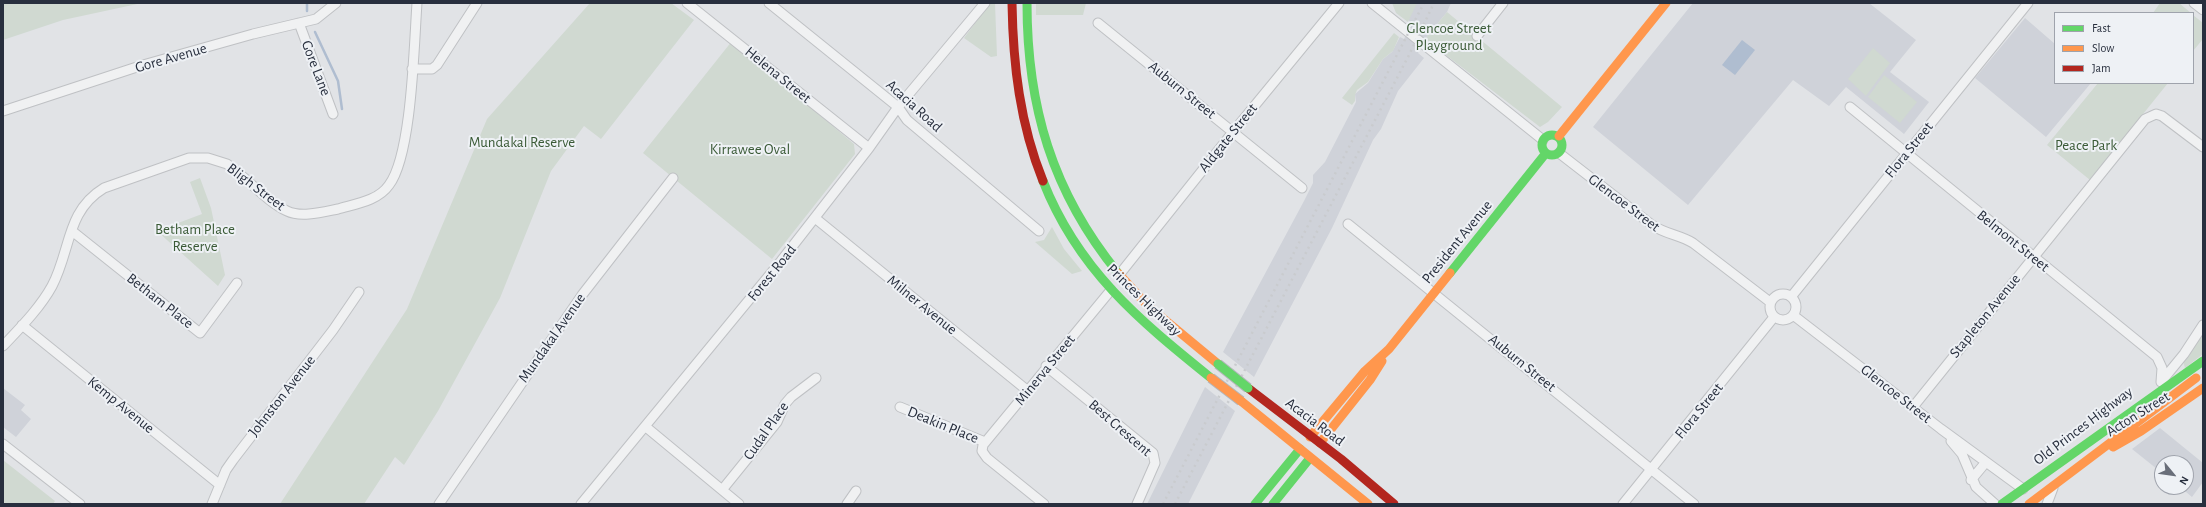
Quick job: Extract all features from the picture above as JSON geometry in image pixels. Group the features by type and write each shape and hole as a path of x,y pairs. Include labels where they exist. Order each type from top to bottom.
{"main road":[{"name":"Princes Highway","path":"1012,3 1013,62 1016,93 1030,149 1050,198 1066,230 1094,271 1111,290 1152,330 1211,378"},
{"name":"Princes Highway","path":"1027,3 1025,33 1028,72 1037,118 1046,145 1082,221 1119,275 1155,312 1218,364"},
{"path":"1559,136 1666,3"},
{"path":"1550,134 1559,136 1563,146 1559,153 1554,155 1546,153 1542,147 1543,140 1550,134"},
{"name":"President Avenue","path":"1255,504 1365,371 1388,349 1546,153"},
{"name":"President Avenue","path":"1273,504 1370,380 1388,349"},
{"path":"2123,417 2203,361"},
{"name":"Acacia Road","path":"1218,364 1394,504"},
{"path":"2023,504 2060,477 2083,464 2203,372"},
{"name":"Acacia Road","path":"1211,378 1368,504"},
{"name":"Acton Street","path":"2083,464 2141,431 2203,389"},
{"name":"Old Princes Highway","path":"2002,504 2123,417"},
{"name":"Old Princes Highway","path":"2029,504 2083,464"}],"street":[{"name":"Gore Avenue","path":"3,111 143,65 253,34 316,19 336,3"},
{"name":"Bligh Street","path":"3,346 22,325 52,286 81,208 99,191 189,158 197,157 217,160 227,164 280,207 293,214 332,210 361,203 374,197 389,185 402,156 412,69 417,3"},
{"path":"412,69 432,69 437,65 477,3"},
{"name":"Helena Street","path":"687,3 869,148"},
{"name":"Acacia Road","path":"769,3 898,107 907,120 1039,231"},
{"name":"Forest Road","path":"581,504 646,427 815,218 869,148 898,107 985,3"},
{"name":"Aldgate Street","path":"1119,275 1233,132 1339,3"},
{"path":"1372,3 1543,140"},
{"path":"1477,36 1503,3"},
{"path":"2194,3 2203,10"},
{"name":"Flora Street","path":"1791,297 2024,4"},
{"name":"Gore Lane","path":"299,23 333,114"},
{"name":"Auburn Street","path":"1098,23 1302,188"},
{"name":"Belmont Street","path":"1850,107 2157,357"},
{"name":"Stapleton Avenue","path":"1912,407 2150,115 2156,114 2162,116 2203,147"},
{"name":"Glencoe Street","path":"1559,153 1652,225 1662,232 1680,236 1693,243 1770,302"},
{"name":"Mundakal Avenue","path":"439,504 582,295 673,178"},
{"name":"Milner Avenue","path":"815,218 1028,391"},
{"name":"Auburn Street","path":"1348,224 1694,504"},
{"name":"Betham Place","path":"72,231 200,333 237,283"},
{"name":"Minerva Street","path":"1044,504 987,458 982,451 985,442 1028,391 1046,366 1111,290"},
{"name":"Johnston Avenue","path":"212,504 233,460 333,330 359,292"},
{"path":"1779,294 1791,297 1796,307 1793,315 1786,320 1774,317 1770,310 1770,302 1779,294"},
{"name":"Glencoe Street","path":"1793,315 1941,429 2023,489"},
{"name":"Flora Street","path":"1623,504 1774,317"},
{"name":"Kemp Avenue","path":"22,325 220,485"},
{"name":"Old Princes Highway","path":"2123,417 2161,382 2179,360 2203,325"},
{"path":"2157,357 2168,361 2179,360"},
{"path":"2157,357 2162,371 2161,382"},
{"name":"Best Crescent","path":"1046,366 1153,453 1155,463 1137,504"},
{"name":"Cudal Place","path":"722,490 777,422 785,404 791,397 816,378"},
{"name":"Deakin Place","path":"900,407 985,442"},
{"path":"646,427 739,504"},
{"name":"Glencoe Street","path":"1941,429 1960,451 1971,480 1978,489 1995,504"},
{"path":"3,444 80,504"},
{"path":"1971,480 1986,462"},
{"path":"2047,504 2054,485"},
{"path":"847,504 856,491"}],"shaded area":[{"path":"1400,3 1451,3 1447,12 1425,39 1418,53 1424,58 1398,91 1381,129 1373,140 1332,228 1254,377 1223,352 1304,201 1313,183 1313,175 1325,162 1356,102 1355,94 1368,83 1383,59 1392,52 1400,37 1404,39 1411,25"},
{"path":"1693,3 1869,3 1916,40 1890,72 1929,102 1904,134 1846,87 1829,106 1793,80 1688,205 1593,127"},
{"path":"2025,18 2054,43 2054,84 2090,84 2046,137 1975,78"},
{"path":"1205,387 1235,411 1188,504 1147,504"},
{"path":"3,388 25,405 21,410 31,419 16,437 3,427"},
{"path":"2160,428 2193,455 2154,455 2154,467 2132,449"},
{"path":"2194,456 2203,463 2203,482 2194,494"}],"green space":[{"path":"3,3 142,3 63,20 3,40"},
{"name":"Mundakal Reserve","path":"590,3 671,3 694,20 601,139 584,126 551,171 500,298 438,411 404,465 395,457 364,504 280,504 407,309 487,119"},
{"path":"990,3 995,3 997,56 991,57 964,38"},
{"path":"1036,3 1086,3 1083,15 1036,15"},
{"path":"1392,3 1417,3 1408,22 1396,13"},
{"path":"2160,3 2179,3 2190,12 2154,12"},
{"name":"Glencoe Street Playground","path":"1447,12 1562,107 1548,122 1540,127 1425,39"},
{"path":"2194,16 2203,23 2203,39 2194,50"},
{"path":"1394,33 1399,37 1393,51 1383,59 1368,82 1357,90 1355,101 1352,105 1342,98"},
{"name":"Kirrawee Oval","path":"732,41 854,144 855,154 772,259 643,153"},
{"path":"1873,48 1890,63 1866,96 1848,79"},
{"path":"1884,75 1917,102 1900,123 1868,97"},
{"name":"Peace Park","path":"2097,84 2167,84 2090,180 2047,145"},
{"name":"Betham Place Reserve","path":"200,178 211,208 225,275 218,286 157,231 202,214 190,182"},
{"path":"1052,227 1064,249 1082,271 1072,274 1035,242 1044,240"},
{"path":"2203,329 2203,354 2185,368 2183,361"},
{"path":"3,460 55,501 53,504 3,504"}],"water":[{"path":"1742,40 1755,50 1735,75 1722,65"}],"waterway":[{"path":"307,3 307,11"},
{"path":"315,32 338,81 342,109"}],"railway":[{"path":"1163,504 1424,3"},
{"path":"1175,504 1409,55 1434,3"}],"traffic: fast":[{"path":"1027,3 1028,41 1032,77 1038,112 1048,146 1060,179 1076,211 1095,242 1118,273"},
{"path":"1548,135 1556,135 1562,141 1562,145 1562,149 1556,155 1548,155 1542,149 1542,141 1548,135"},
{"path":"1450,273 1546,153"},
{"path":"1043,181 1057,213 1074,241 1113,291 1135,314 1211,378"},
{"path":"2002,504 2203,361"},
{"path":"1218,364 1248,388"},
{"path":"1255,504 1300,449"},
{"path":"1273,504 1310,458"}],"traffic: slow":[{"path":"1559,136 1666,3"},
{"path":"1118,273 1148,306 1218,364"},
{"path":"1310,437 1365,371 1389,349 1450,273"},
{"path":"1320,443 1370,380 1382,361"},
{"path":"1211,378 1241,401"},
{"path":"2029,504 2196,378"},
{"path":"2113,447 2141,431 2203,388"},
{"path":"1241,401 1368,504"}],"traffic: jam":[{"path":"1012,3 1014,49 1019,94 1023,116 1035,160 1043,181"},
{"path":"1248,388 1341,459 1394,504"}]}
